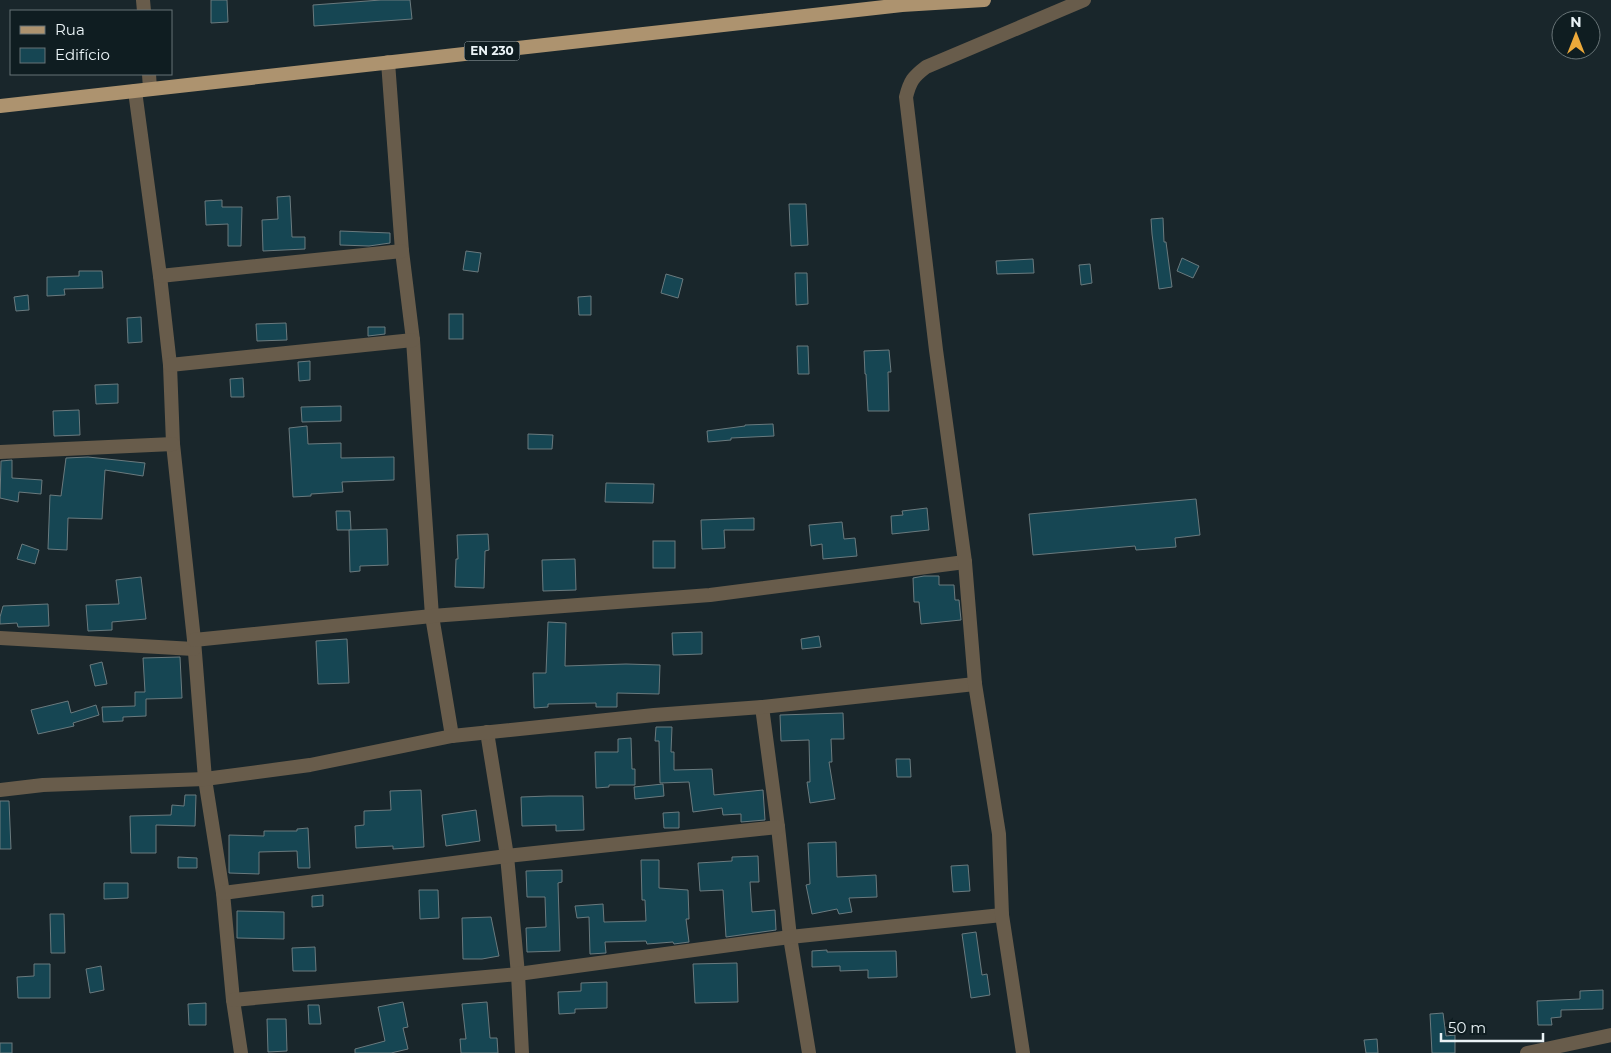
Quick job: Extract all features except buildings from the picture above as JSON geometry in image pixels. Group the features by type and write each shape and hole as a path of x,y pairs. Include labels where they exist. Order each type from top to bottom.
{"main road":[{"name":"EN 230","path":"0,106 902,3 984,0"}],"street":[{"path":"1023,1053 1002,915 999,834 975,684 965,562 935,340 906,97 910,82 916,74 926,67 1084,0"},
{"path":"388,62 402,252 413,340 432,616 452,736"},
{"path":"149,75 150,89"},
{"path":"135,91 170,365 173,444 194,645 205,779 223,893 233,1000 241,1053"},
{"path":"160,276 402,252"},
{"path":"170,365 413,340"},
{"path":"0,452 173,444"},
{"path":"0,638 194,645 432,616 710,595 965,562"},
{"path":"0,790 43,785 205,779 310,765 452,736 654,714 762,707 975,684"},
{"path":"762,707 790,937 809,1053"},
{"path":"487,732 507,856 518,974 522,1053"},
{"path":"223,893 507,856 778,827"},
{"path":"233,1000 518,974 790,937 1002,915"},
{"path":"1527,1053 1611,1035"}]}
